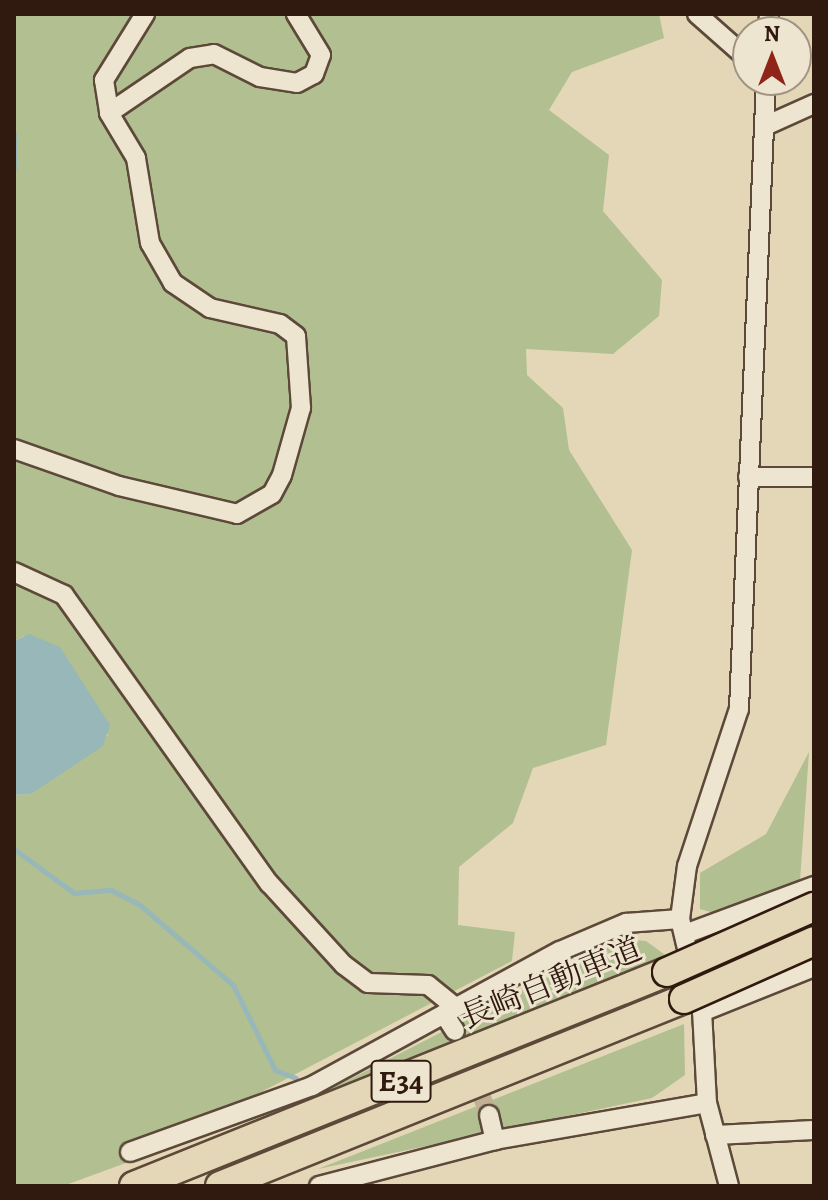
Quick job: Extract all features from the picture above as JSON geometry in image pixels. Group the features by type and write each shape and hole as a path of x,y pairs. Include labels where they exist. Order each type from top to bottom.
{"highway":[{"name":"長崎自動車道","path":"134,1186 667,972 814,893"},
{"name":"長崎自動車道","path":"220,1186 693,1005 814,941"}],"street":[{"path":"14,449 119,486 237,514 272,494 282,475 301,408 296,336 280,324 210,308 173,283 150,243 136,158 109,113 104,80 145,14"},
{"path":"109,113 190,58 238,60 260,77 297,83 314,74 321,55 296,14"},
{"path":"697,14 732,45"},
{"path":"729,1186 707,1103 682,927 687,866 739,709 766,96"},
{"path":"765,126 814,104"},
{"path":"748,477 814,477"},
{"path":"14,572 64,595 269,883 344,965 368,983 428,985 449,1010 455,1031"},
{"path":"130,1152 312,1086 449,1010 626,923 682,927 814,893"},
{"path":"693,1005 814,967"},
{"path":"319,1186 495,1140 707,1103"},
{"path":"715,1135 814,1131 814,1110"},
{"path":"489,1115 495,1140"}],"green space":[{"path":"14,14 659,14 664,38 572,72 549,110 609,155 603,211 662,280 659,316 613,354 526,349 527,375 563,408 569,450 632,550 606,745 533,768 513,823 459,867 458,925 515,932 512,961 123,1164 63,1186 14,1186 14,795 31,794 108,735 24,636 14,641"},
{"path":"809,752 800,881 721,915 700,909 700,873 766,834"},
{"path":"622,939 646,941 668,957 331,1089"},
{"path":"684,1024 685,1075 652,1098 318,1169"}],"water":[{"path":"29,634 60,647 110,725 103,746 31,794 14,795 14,641"}],"waterway":[{"path":"14,134 14,168"},
{"path":"14,849 74,893 111,890 140,905 233,985 275,1070 296,1078"}],"tunnel":[{"path":"461,1045 489,1115"}]}
